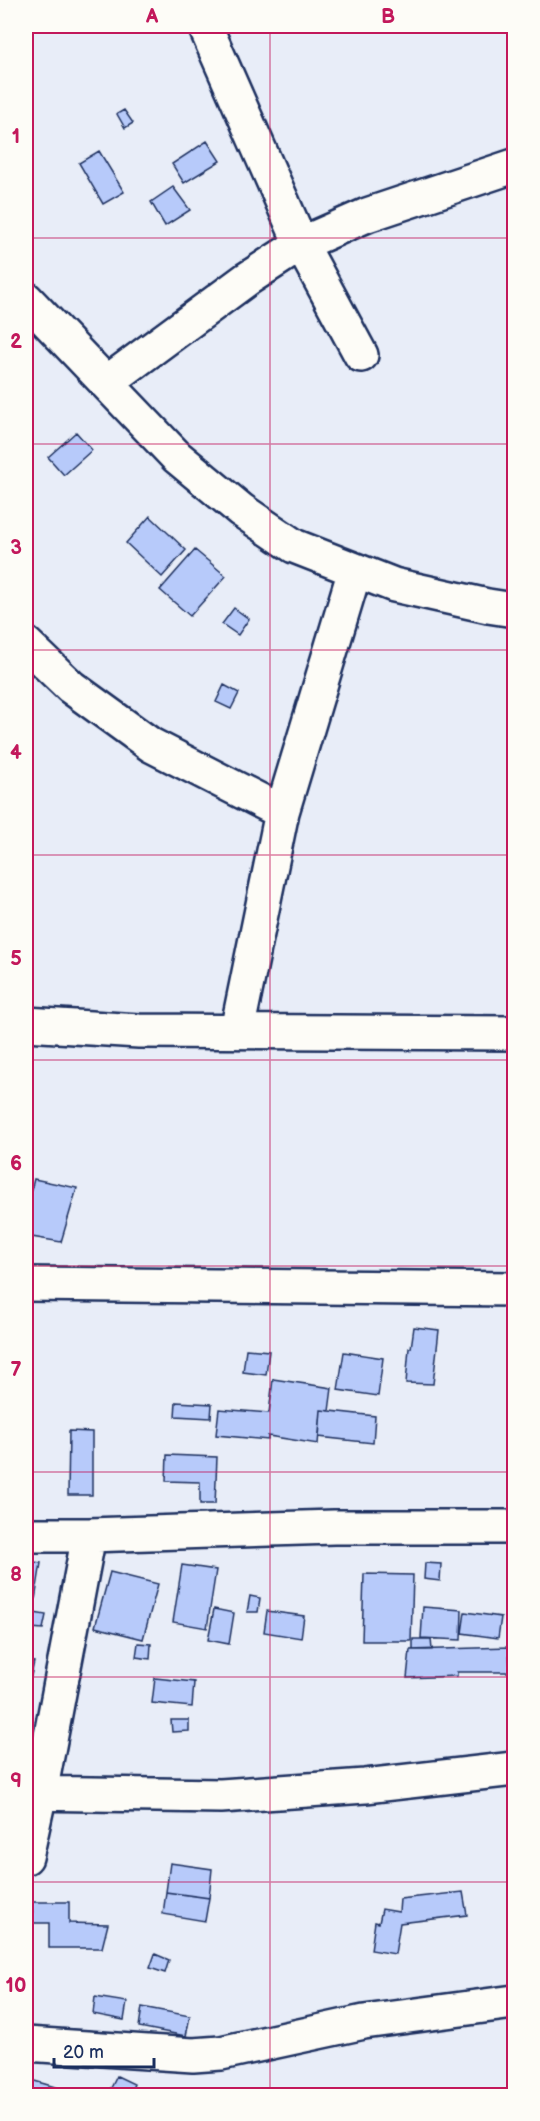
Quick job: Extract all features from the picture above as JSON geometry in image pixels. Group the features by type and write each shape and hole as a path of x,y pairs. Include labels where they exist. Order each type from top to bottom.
{"street":[{"path":"205,26 302,244 361,355"},
{"path":"106,383 247,279 302,244 367,215 514,166"},
{"path":"26,299 177,456 241,510 294,546 394,585 514,610"},
{"path":"237,1031 282,812 355,570"},
{"path":"26,644 71,687 151,745 282,812"},
{"path":"26,1024 139,1031 514,1033"},
{"path":"26,1284 514,1289"},
{"path":"26,1534 88,1535 334,1527 514,1527"},
{"path":"26,1857 33,1793 88,1535"},
{"path":"33,1793 220,1797 365,1786 514,1770"},
{"path":"26,2044 193,2055 221,2053 364,2022 514,2002"}],"building":[{"path":"124,110 133,123 125,128 117,114"},
{"path":"207,141 220,161 184,183 172,164"},
{"path":"99,151 124,192 103,204 79,163"},
{"path":"173,187 190,210 165,226 151,202"},
{"path":"76,432 92,450 64,475 48,457"},
{"path":"150,516 186,550 162,577 126,543"},
{"path":"195,550 226,576 190,616 160,590"},
{"path":"234,608 249,619 238,635 222,624"},
{"path":"224,685 239,693 231,709 216,702"},
{"path":"34,1179 77,1188 61,1242 26,1236 26,1209"},
{"path":"414,1327 439,1330 433,1384 406,1383 409,1348 411,1348"},
{"path":"246,1349 269,1351 266,1375 243,1372"},
{"path":"344,1352 383,1358 378,1396 338,1390"},
{"path":"273,1379 332,1388 329,1411 321,1410 318,1444 268,1436 268,1440 216,1435 219,1409 269,1413"},
{"path":"176,1402 212,1404 211,1418 175,1416"},
{"path":"321,1410 375,1416 373,1443 319,1437"},
{"path":"69,1431 92,1432 92,1495 68,1495"},
{"path":"167,1455 217,1457 215,1504 200,1504 200,1482 166,1481"},
{"path":"26,1561 41,1563 34,1606 26,1604"},
{"path":"425,1563 441,1564 440,1581 424,1579"},
{"path":"182,1565 216,1570 207,1628 173,1622"},
{"path":"110,1572 158,1584 143,1639 95,1627"},
{"path":"364,1574 413,1575 411,1641 362,1641"},
{"path":"250,1596 260,1598 258,1612 247,1612"},
{"path":"423,1607 462,1610 461,1640 421,1638"},
{"path":"214,1609 234,1613 229,1644 208,1640"},
{"path":"267,1611 304,1616 301,1638 264,1632"},
{"path":"465,1612 501,1617 498,1638 462,1633"},
{"path":"34,1613 46,1615 43,1629 31,1628"},
{"path":"413,1639 431,1639 432,1650 413,1650"},
{"path":"138,1643 151,1644 150,1659 136,1657"},
{"path":"509,1647 510,1672 457,1672 457,1676 407,1678 410,1650"},
{"path":"26,1661 34,1662 28,1690 26,1690"},
{"path":"514,1668 514,1705 510,1704"},
{"path":"155,1678 194,1682 192,1707 152,1703"},
{"path":"171,1720 189,1720 189,1731 172,1732"},
{"path":"170,1863 212,1869 209,1898 166,1892"},
{"path":"166,1892 209,1898 205,1921 163,1914"},
{"path":"463,1892 467,1915 400,1923 395,1954 371,1950 375,1922 379,1923 382,1909 399,1912 400,1899"},
{"path":"32,1902 69,1902 69,1923 108,1924 102,1948 49,1948 49,1923 33,1923"},
{"path":"155,1954 169,1960 165,1973 150,1968"},
{"path":"95,1997 127,2002 124,2020 93,2014"},
{"path":"142,2007 190,2016 186,2036 139,2027"},
{"path":"117,2076 134,2084 129,2096 107,2096"},
{"path":"31,2080 76,2093 75,2096 27,2096"}]}
